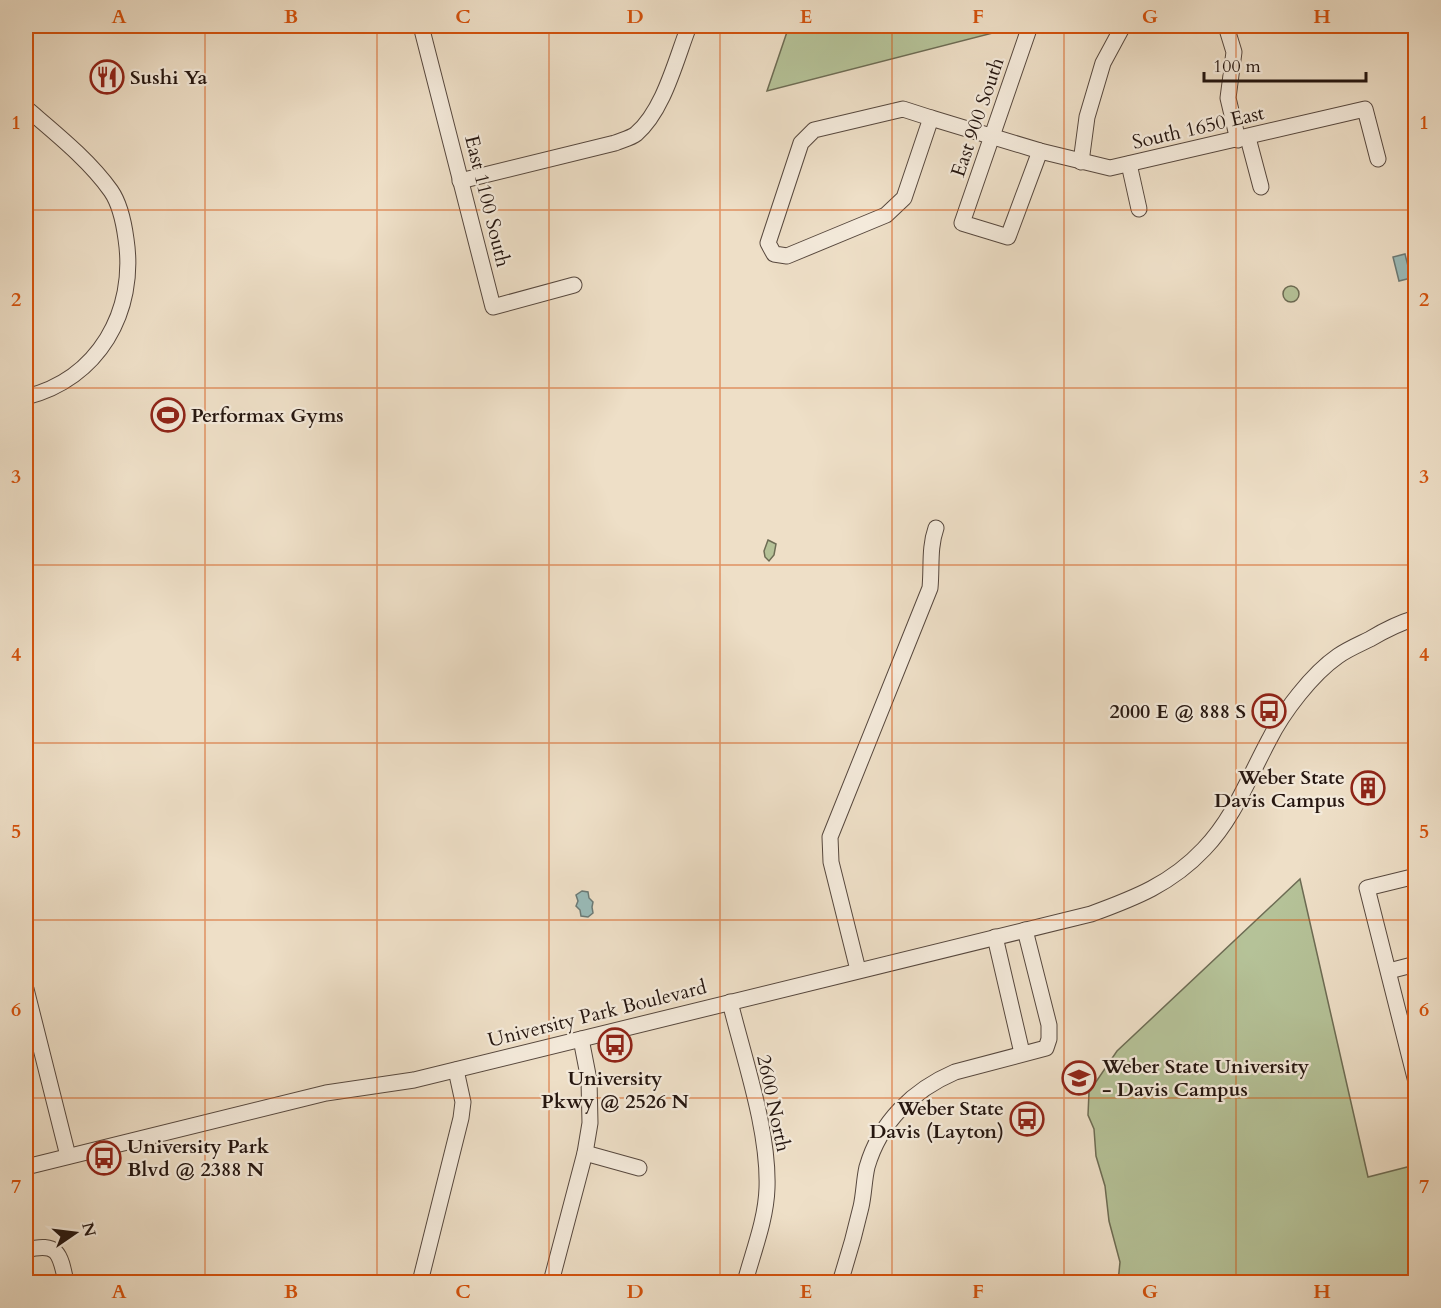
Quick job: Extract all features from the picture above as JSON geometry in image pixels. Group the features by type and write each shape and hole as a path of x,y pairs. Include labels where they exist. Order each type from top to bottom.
{"street":[{"name":"East 1100 South","path":"421,26 493,306 574,285"},
{"path":"460,182 615,143 635,135 651,118 663,94 688,26"},
{"name":"East 900 South","path":"1030,26 962,223 1008,237 1040,151"},
{"path":"1081,162 1087,117 1103,63 1123,26"},
{"path":"1226,26 1234,52 1228,98 1261,187"},
{"path":"26,108 68,146 112,193 124,225 129,261 125,295 113,327 95,357 47,392 26,397"},
{"name":"South 1650 East","path":"930,118 904,198 886,215 786,256 774,254 768,243 801,143 814,130 903,109 1040,151 1110,168 1365,109 1378,159"},
{"path":"1129,164 1139,209"},
{"path":"858,970 831,862 830,837 930,588 933,565 930,545 936,528"},
{"name":"University Park Boulevard","path":"26,1167 326,1093 414,1080 456,1070 1091,914 1120,904 1173,878 1205,849 1244,793 1271,736 1306,686 1321,670 1339,656 1398,623 1416,618"},
{"path":"1416,876 1367,888 1416,1082"},
{"path":"840,1282 855,1234 867,1167 882,1133 897,1112 917,1093 942,1077 1046,1048 1050,1039 1049,1026 1025,930"},
{"path":"994,937 1022,1053"},
{"path":"1389,971 1416,964"},
{"path":"26,989 68,1156"},
{"name":"2600 North","path":"730,1002 763,1136 766,1163 767,1189 762,1220 745,1282"},
{"path":"551,1282 585,1153 590,1123 591,1101 581,1039"},
{"path":"420,1282 461,1118 463,1102 456,1070"},
{"path":"585,1153 639,1168"},
{"path":"26,1250 45,1246 53,1248 59,1255 66,1282"}],"green space":[{"path":"789,26 1020,26 767,91"},
{"path":"1288,286 1294,286 1299,294 1297,300 1288,302 1283,297 1283,291"},
{"path":"768,540 776,544 774,555 769,561 764,551"},
{"path":"1300,879 1368,1177 1415,1165 1415,1282 1118,1282 1120,1262 1109,1221 1105,1186 1096,1156 1094,1129 1088,1115 1089,1092 1117,1051"}],"water":[{"path":"1405,254 1411,278 1399,281 1393,257"},
{"path":"582,891 588,892 593,902 593,913 588,917 581,916 576,906 578,901 576,895"}],"place":[{"name":"Sushi Ya","path":"107,77"},
{"name":"Performax Gyms","path":"168,415"},
{"name":"2000 E @ 888 S","path":"1269,711"},
{"name":"Weber State Davis Campus","path":"1368,788"},
{"name":"University Pkwy @ 2526 N","path":"615,1045"},
{"name":"Weber State University - Davis Campus","path":"1079,1078"},
{"name":"Weber State Davis (Layton)","path":"1027,1119"},
{"name":"University Park Blvd @ 2388 N","path":"104,1158"}]}
